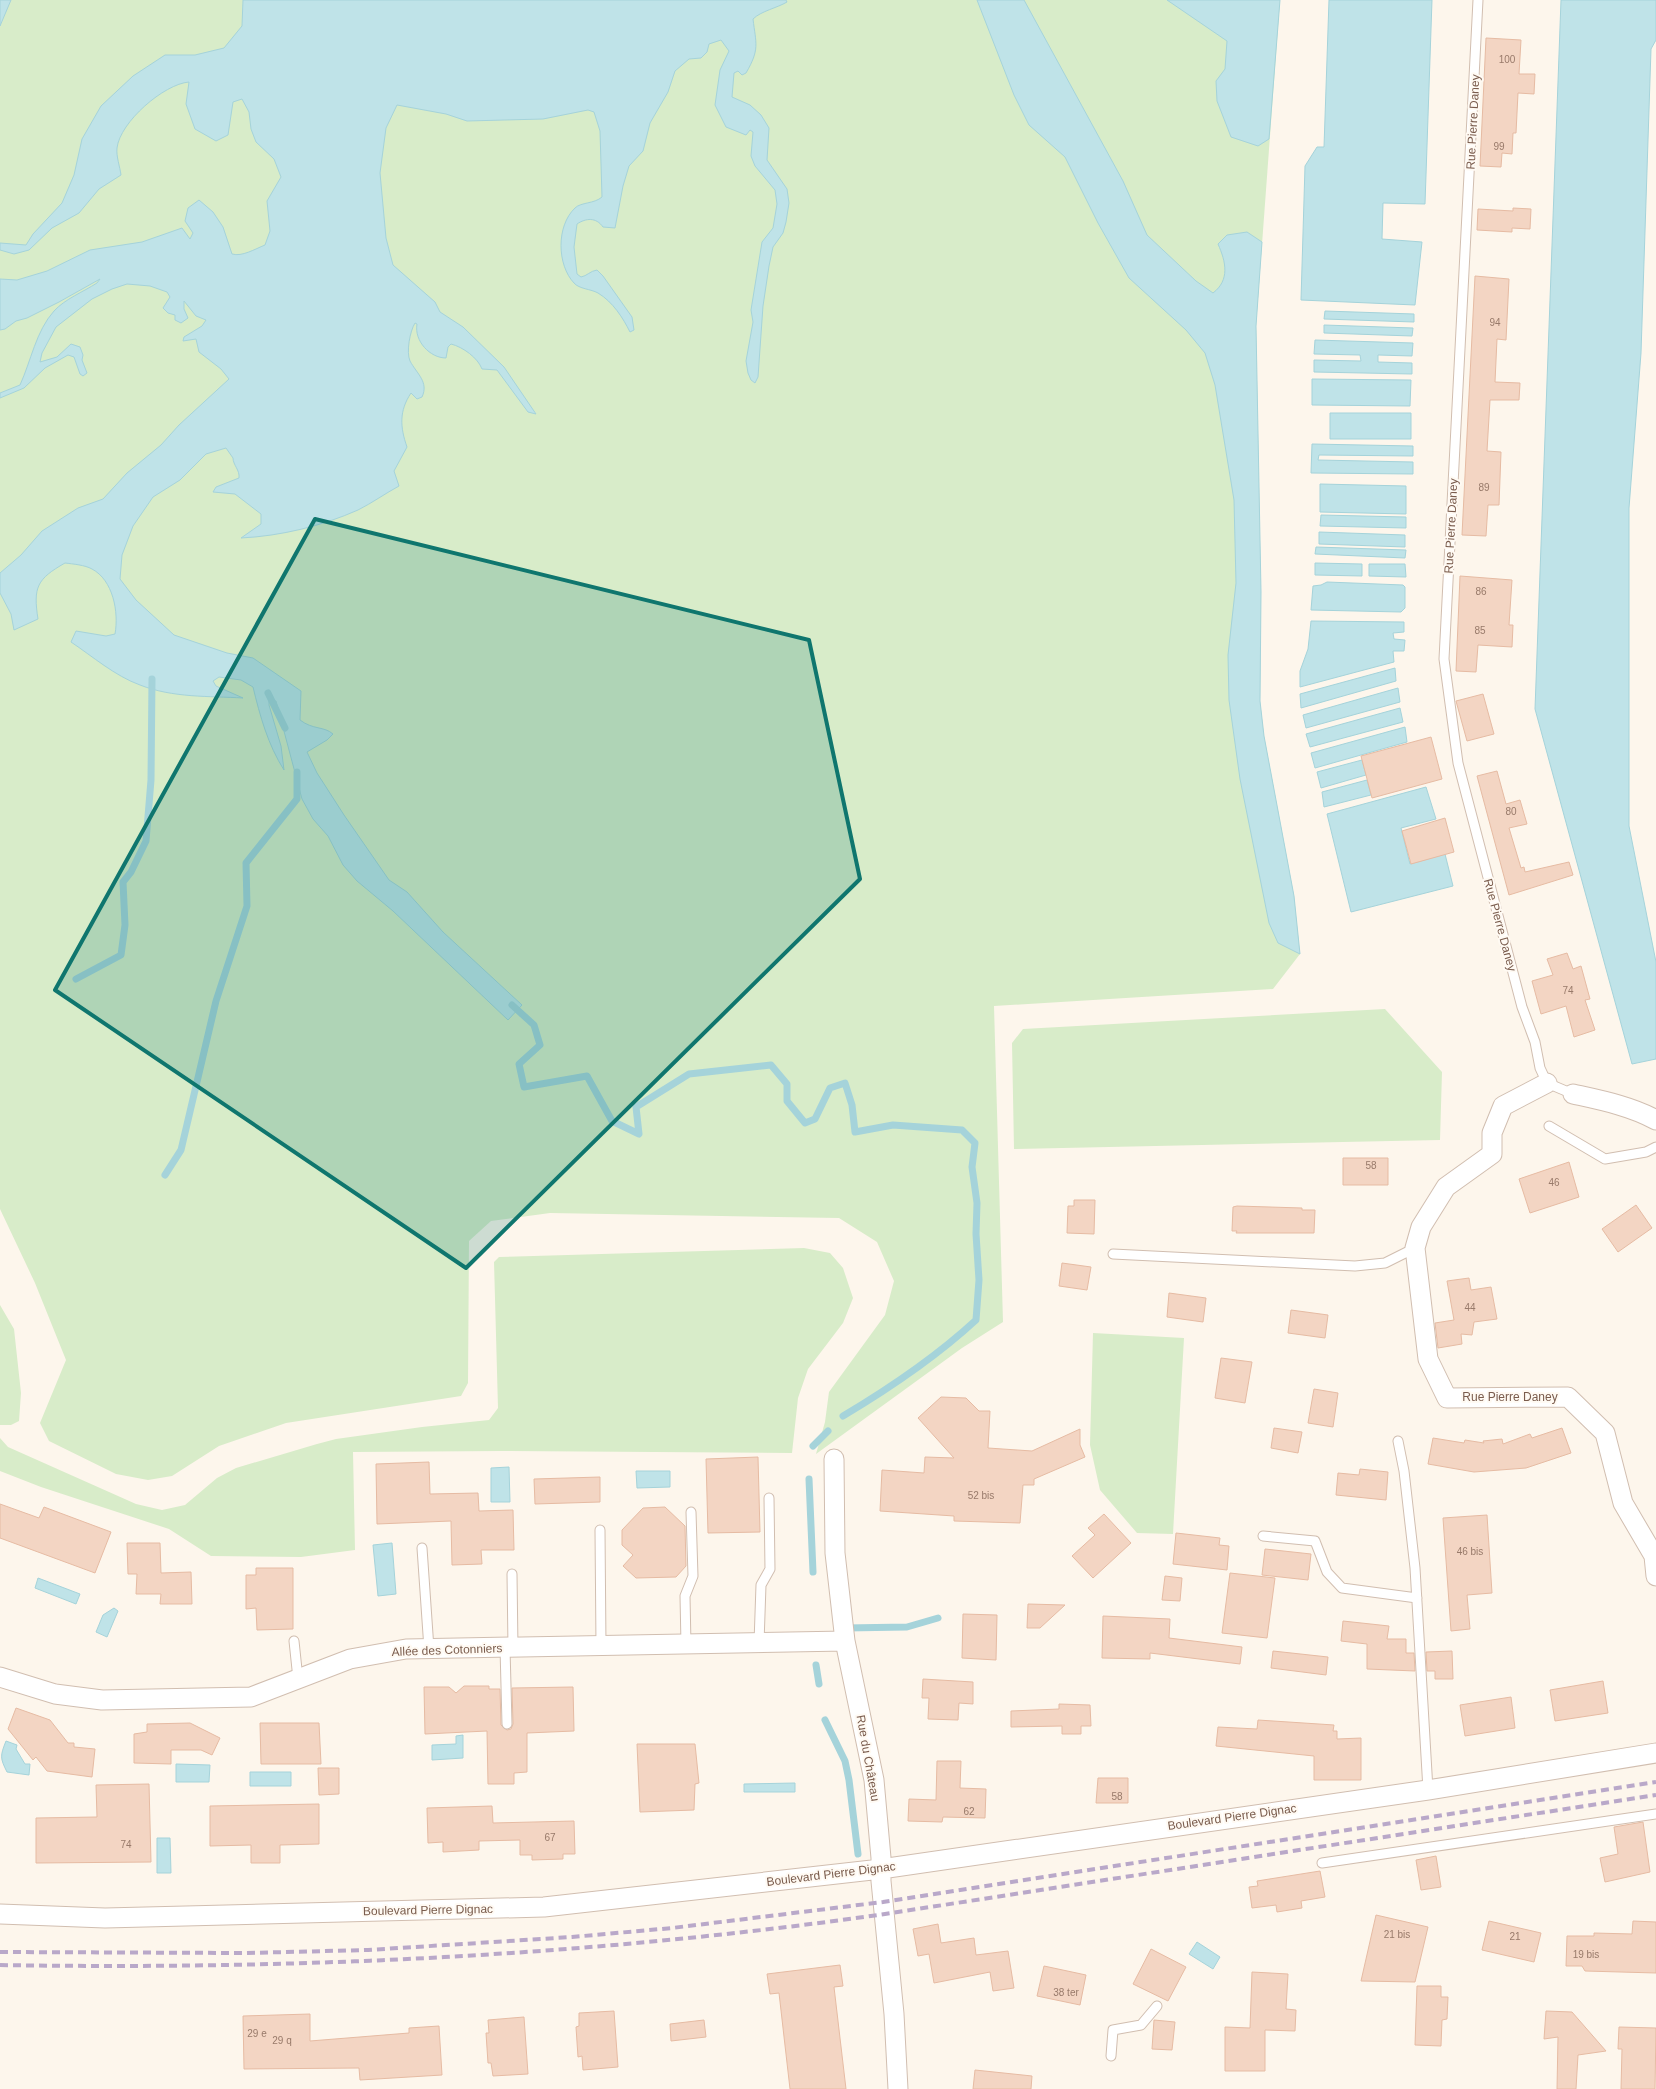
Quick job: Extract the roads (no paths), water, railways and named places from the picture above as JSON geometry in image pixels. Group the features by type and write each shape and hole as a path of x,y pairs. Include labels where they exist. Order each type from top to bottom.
{"street":[{"name":"Rue Pierre Daney","path":"1547,1083 1503,1106 1492,1133 1492,1154 1446,1187 1421,1227 1415,1248 1428,1359 1447,1398 1568,1397 1605,1433 1623,1503 1654,1556 1656,1576"},
{"path":"1573,1094 1648,1115 1656,1120"},
{"name":"Rue du Château","path":"834,1459 835,1554 845,1641 874,1780 882,1869 881,1881 894,2014 898,2089"},
{"name":"Allée des Cotonniers","path":"0,1677 55,1694 102,1700 250,1697 350,1659 406,1649 845,1641"},
{"name":"Boulevard Pierre Dignac","path":"0,1914 105,1918 544,1907 882,1869 1256,1813 1428,1790 1656,1753"}],"lane":[{"name":"Rue Pierre Daney","path":"1478,0 1444,659 1458,764 1522,1007 1535,1042 1540,1068 1547,1083"},
{"path":"1547,1083 1573,1094"},
{"path":"1549,1126 1605,1159 1646,1152 1656,1147"},
{"path":"1113,1254 1355,1266 1385,1263 1415,1248"},
{"path":"1398,1441 1404,1471 1417,1598 1428,1790"},
{"path":"759,1644 762,1585 770,1569 769,1498"},
{"path":"686,1645 685,1596 693,1576 691,1512"},
{"path":"600,1530 601,1646"},
{"path":"1263,1536 1315,1540 1327,1572 1342,1588 1417,1598"},
{"path":"422,1548 428,1649"},
{"path":"507,1724 512,1574"},
{"path":"294,1641 298,1679"},
{"path":"1322,1863 1656,1814"},
{"path":"1111,2056 1113,2030 1142,2025 1157,2006"}],"water":[{"path":"0,0 11,0 0,26"},
{"path":"243,0 786,0 787,2 753,19 756,46 753,58 746,73 742,75 738,71 734,73 732,97 750,105 761,115 769,128 767,160 787,189 789,203 783,233 773,247 769,266 763,306 758,377 755,383 751,380 748,373 746,361 753,322 751,310 762,242 773,228 777,204 775,190 755,166 751,156 753,132 750,130 746,135 726,127 715,105 720,70 729,51 721,40 709,44 707,52 701,58 689,59 675,71 668,92 650,123 643,151 629,166 615,228 603,227 594,220 577,224 574,247 577,274 581,277 597,270 603,276 632,317 634,330 630,332 621,316 608,301 598,293 579,287 574,283 564,266 562,256 562,235 564,225 569,216 578,206 602,197 600,131 594,112 588,110 543,119 467,121 446,114 397,105 386,128 380,173 386,238 393,265 435,302 440,312 463,327 504,367 536,414 528,412 497,370 482,369 474,357 465,350 451,344 448,347 446,358 429,352 418,336 417,324 415,323 408,352 410,361 423,382 424,392 422,397 417,399 411,393 404,406 402,426 407,447 394,471 399,486 358,510 330,521 286,532 241,538 261,524 261,514 235,494 213,492 216,487 239,478 233,458 226,448 206,454 180,480 153,497 133,526 122,555 120,579 136,600 174,635 227,653 253,658 301,691 300,720 333,734 327,740 307,752 317,773 389,880 407,892 443,932 522,1005 508,1020 393,911 357,881 343,865 328,836 313,819 302,799 276,701 269,700 269,705 281,746 284,770 269,740 253,687 241,680 219,677 213,681 216,686 243,698 191,696 165,692 131,681 71,642 76,631 106,636 115,634 116,616 113,597 105,581 92,569 65,563 48,574 39,585 37,591 38,619 14,630 11,614 0,593 0,573 21,555 42,531 78,508 103,499 127,473 161,445 179,425 229,379 221,369 199,352 196,339 183,341 184,337 202,326 206,320 196,316 184,301 184,309 188,318 181,323 175,320 175,315 168,313 163,308 170,297 167,292 150,286 127,284 92,299 56,327 42,353 40,362 57,357 71,344 80,347 87,373 83,376 80,374 74,357 68,355 45,368 24,388 0,398 0,393 20,385 38,337 54,311 69,299 97,283 100,279 59,302 0,330 0,279 17,280 47,271 90,250 142,242 182,228 190,239 193,233 185,221 188,208 199,200 213,212 223,227 232,254 248,252 265,245 270,231 267,201 281,177 274,159 256,142 251,129 249,112 242,99 233,102 228,135 216,141 195,129 186,104 189,82 179,84 156,97 126,127 117,148 121,175 99,189 79,213 52,228 29,250 14,254 0,250 0,243 26,245 33,234 62,203 74,175 82,139 101,106 133,76 165,55 195,55 224,48 242,26"},
{"path":"977,0 1024,0 1123,181 1147,235 1196,281 1213,293 1218,288 1224,277 1225,270 1218,244 1227,235 1247,232 1262,242 1256,326 1261,592 1260,701 1264,736 1294,896 1300,954 1278,943 1269,923 1240,779 1229,700 1228,655 1236,583 1234,500 1215,385 1205,353 1186,330 1129,278 1098,223 1065,157 1029,125 1014,95"},
{"path":"1167,0 1280,0 1269,139 1258,146 1231,137 1217,101 1216,81 1225,69 1227,41"},
{"path":"1329,0 1432,0 1425,204 1383,203 1382,239 1422,242 1415,305 1301,300 1305,166 1317,147 1324,147"},
{"path":"1561,0 1656,0 1656,40 1651,49 1641,353 1629,508 1629,826 1656,962 1656,1059 1632,1064 1535,709"},
{"path":"1325,311 1414,314 1414,322 1324,319"},
{"path":"1324,325 1413,328 1412,336 1324,333"},
{"path":"1315,340 1413,343 1412,356 1378,355 1378,362 1412,363 1412,374 1314,372 1314,360 1361,361 1360,355 1314,354"},
{"path":"1312,379 1411,380 1410,406 1312,405"},
{"path":"1330,413 1411,413 1411,439 1330,439"},
{"path":"1312,444 1413,446 1413,456 1319,455 1318,460 1413,462 1413,474 1311,473"},
{"path":"1320,484 1406,486 1406,514 1320,512"},
{"path":"1321,515 1406,517 1406,528 1320,526"},
{"path":"1319,532 1405,535 1405,547 1319,544"},
{"path":"1316,547 1406,550 1405,558 1315,554"},
{"path":"1315,563 1362,564 1362,576 1315,575"},
{"path":"1369,564 1405,564 1406,577 1369,576"},
{"path":"1327,582 1403,585 1405,587 1405,608 1401,612 1311,610 1313,586"},
{"path":"1311,621 1404,622 1404,632 1393,633 1394,639 1405,640 1404,651 1393,651 1394,662 1300,687 1300,671 1308,649"},
{"path":"1395,668 1396,681 1301,708 1300,694"},
{"path":"1398,688 1400,702 1306,728 1303,715"},
{"path":"1400,708 1403,722 1310,747 1306,734"},
{"path":"1405,727 1407,742 1315,768 1311,753"},
{"path":"1362,760 1366,775 1321,788 1317,772"},
{"path":"1367,780 1371,795 1324,807 1322,792"},
{"path":"1426,787 1436,819 1401,828 1410,864 1445,854 1453,886 1351,912 1327,814"},
{"path":"509,1467 510,1502 491,1502 491,1468"},
{"path":"636,1471 670,1471 670,1487 637,1488"},
{"path":"392,1543 396,1594 378,1596 373,1545"},
{"path":"38,1578 80,1594 76,1604 35,1588"},
{"path":"114,1608 118,1611 107,1637 96,1632 103,1615"},
{"path":"463,1735 463,1758 432,1760 432,1745 456,1744 456,1736"},
{"path":"6,1741 17,1745 16,1749 25,1764 30,1764 29,1775 7,1772 2,1757"},
{"path":"176,1764 210,1765 209,1782 176,1782"},
{"path":"250,1772 291,1772 291,1786 250,1786"},
{"path":"795,1783 795,1792 744,1792 744,1784"},
{"path":"157,1838 170,1838 171,1873 157,1873"},
{"path":"1197,1942 1220,1957 1213,1969 1189,1954"}],"waterway":[{"path":"76,979 121,955 125,925 123,882 131,872 146,841 151,780 152,679"},
{"path":"268,693 285,728"},
{"path":"165,1175 181,1150 216,1001 247,906 246,863 297,799 297,772"},
{"path":"512,1005 534,1025 540,1045 519,1064 524,1087 587,1076 612,1121 639,1134 636,1107 689,1074 771,1065 787,1084 787,1101 805,1123 815,1119 830,1088 845,1083 852,1105 855,1132 893,1125 962,1130 975,1143 972,1167 977,1203 976,1234 979,1280 976,1320 945,1347 912,1371 843,1416"},
{"path":"813,1446 828,1431"},
{"path":"809,1479 813,1572"},
{"path":"845,1628 907,1627 938,1618"},
{"path":"816,1665 819,1684"},
{"path":"825,1720 845,1761 858,1854"}],"railway":[{"path":"0,1952 246,1953 368,1950 572,1937 672,1928 883,1902 1656,1782"},
{"path":"0,1965 111,1966 333,1962 554,1950 664,1940 885,1914 1656,1795"}]}
